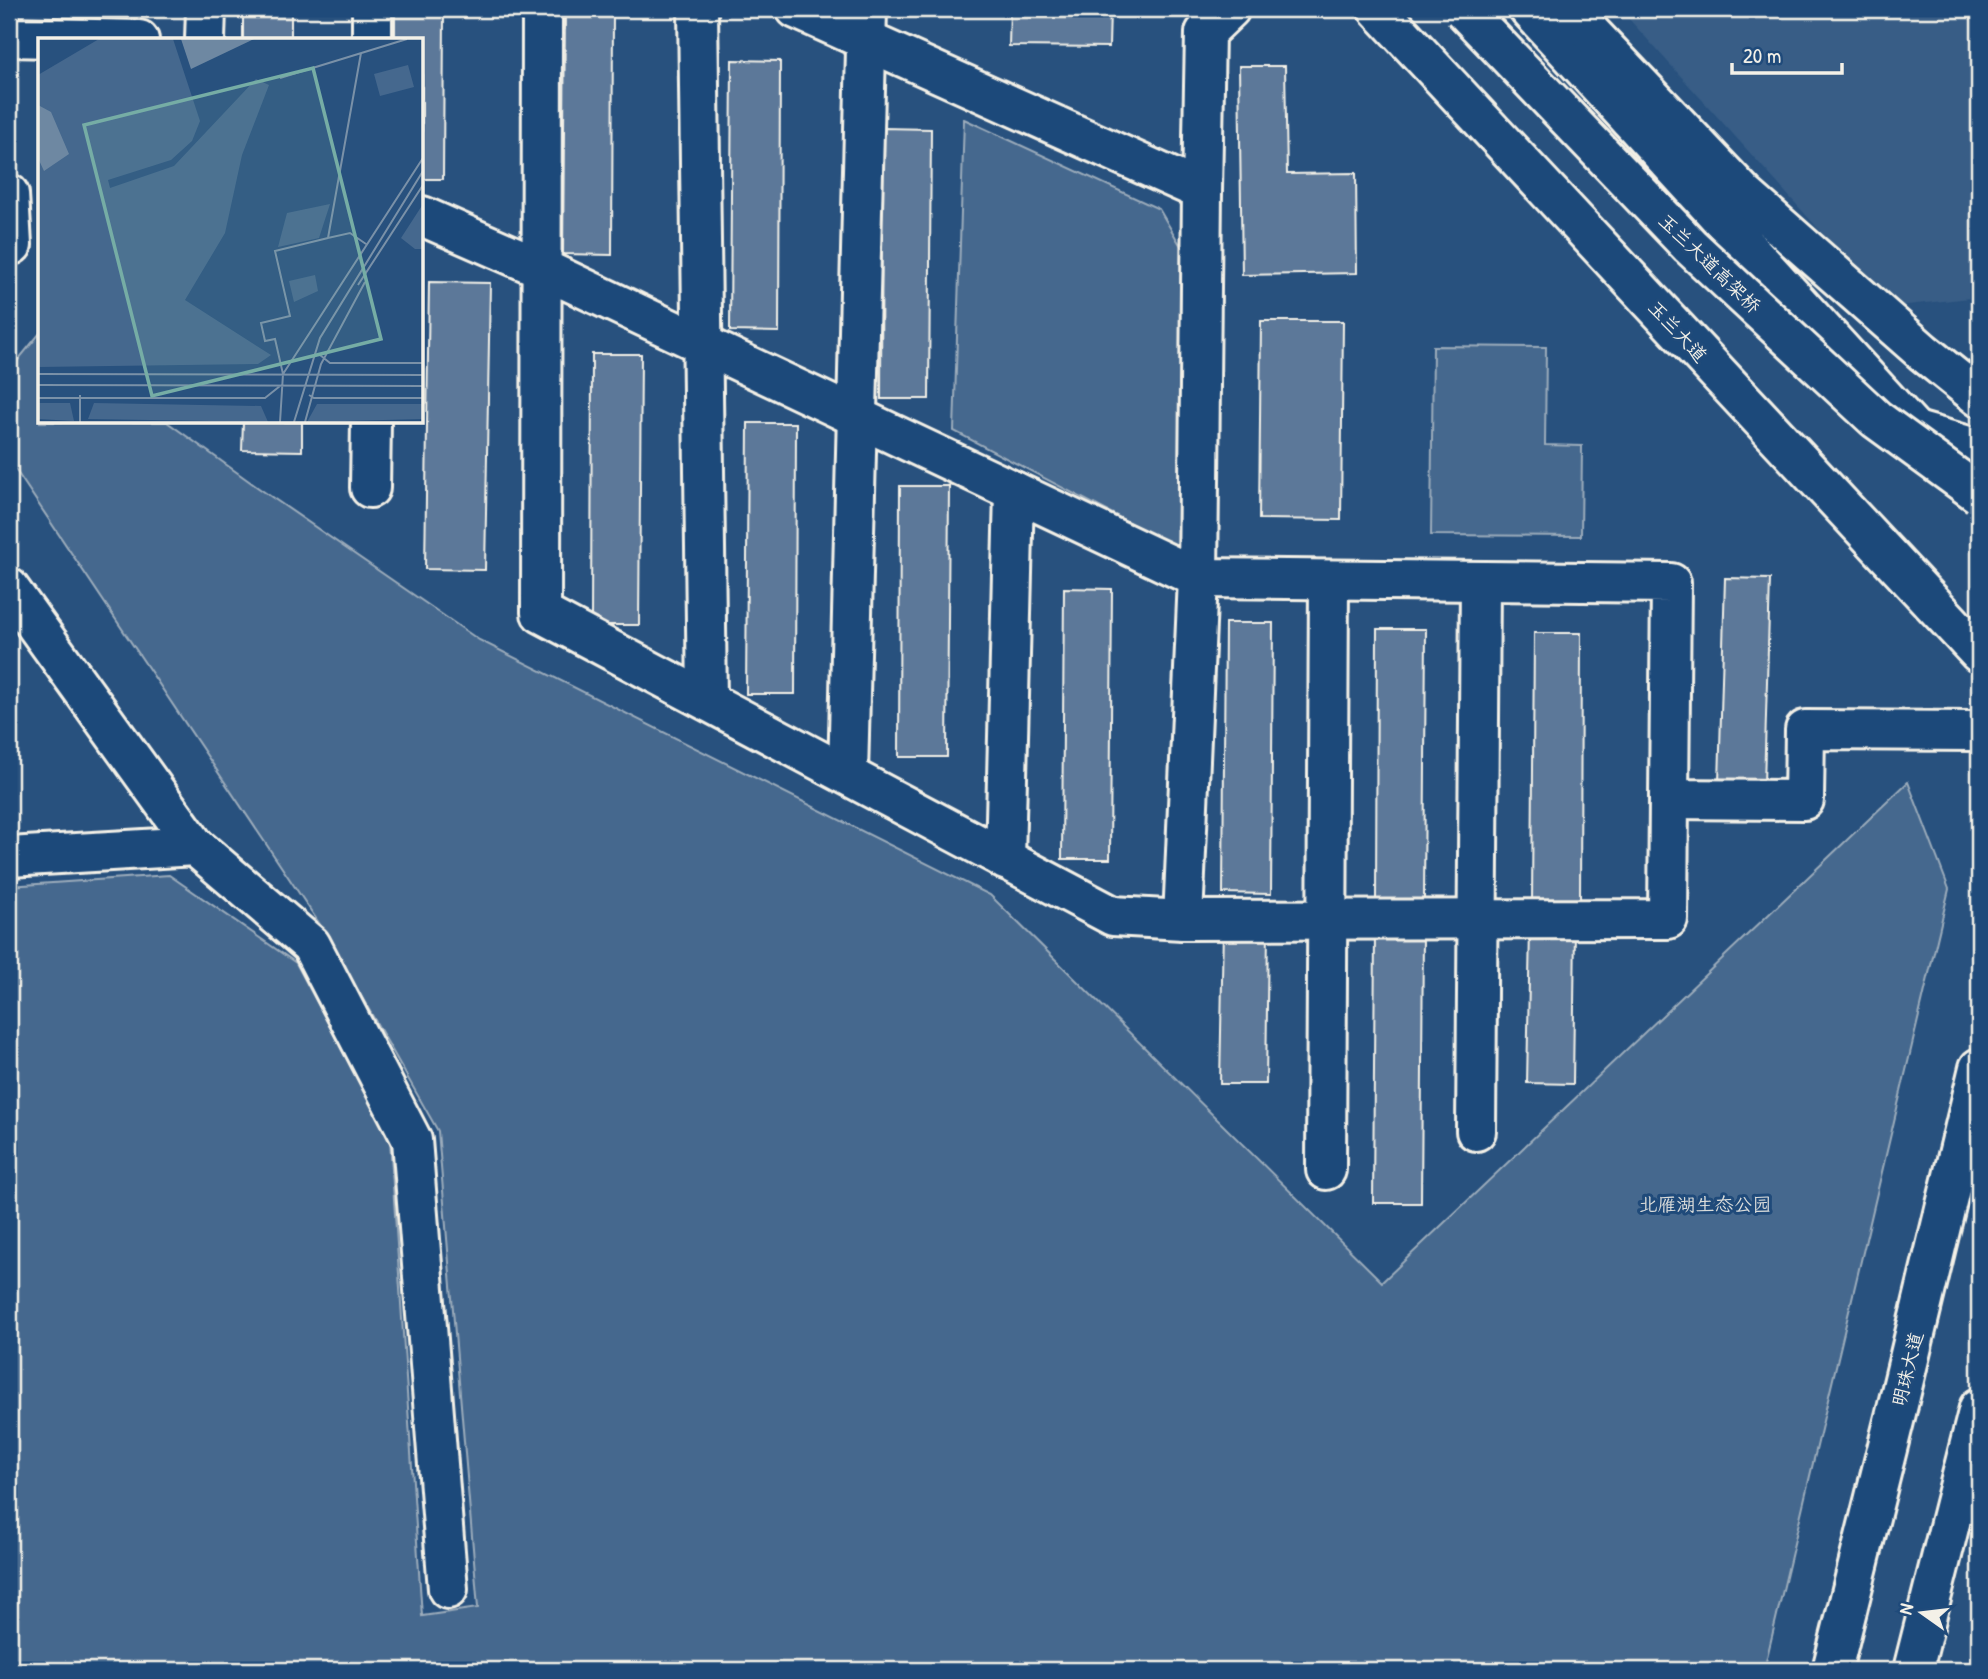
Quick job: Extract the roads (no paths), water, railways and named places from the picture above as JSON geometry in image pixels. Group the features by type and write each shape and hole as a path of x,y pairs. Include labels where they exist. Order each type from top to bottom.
{"main road":[{"path":"205,38 206,9"},
{"path":"372,9 372,38"},
{"path":"424,217 541,268 1198,578 1671,583 1668,919 1183,920 1113,916 541,612 541,268 542,9"},
{"path":"698,9 707,701"},
{"path":"796,9 867,24 1202,191"},
{"path":"1183,920 1198,578 1205,33 1230,9"},
{"name":"玉兰大道","path":"1378,9 1979,653"},
{"name":"玉兰大道高架桥","path":"1463,9 1700,256 1876,419 1979,494"},
{"path":"1529,9 1979,501"},
{"path":"1568,9 1745,195 1923,352 1979,397"},
{"path":"848,775 867,24"},
{"path":"9,37 52,38"},
{"path":"9,194 10,244"},
{"path":"370,488 371,424"},
{"path":"1916,431 1979,449"},
{"path":"1005,860 1014,491"},
{"path":"1326,1170 1329,580"},
{"path":"1476,1131 1480,581"},
{"path":"9,588 195,846 311,945 412,1140 448,1588"},
{"path":"1669,799 1804,800 1805,730 1979,732"},
{"path":"9,857 195,846"},
{"name":"明珠大道","path":"1832,1670 1979,1068"},
{"path":"1913,1670 1968,1488 1979,1408"}],"park label":[{"name":"北雁湖生态公园","path":"1705,1204"}]}
